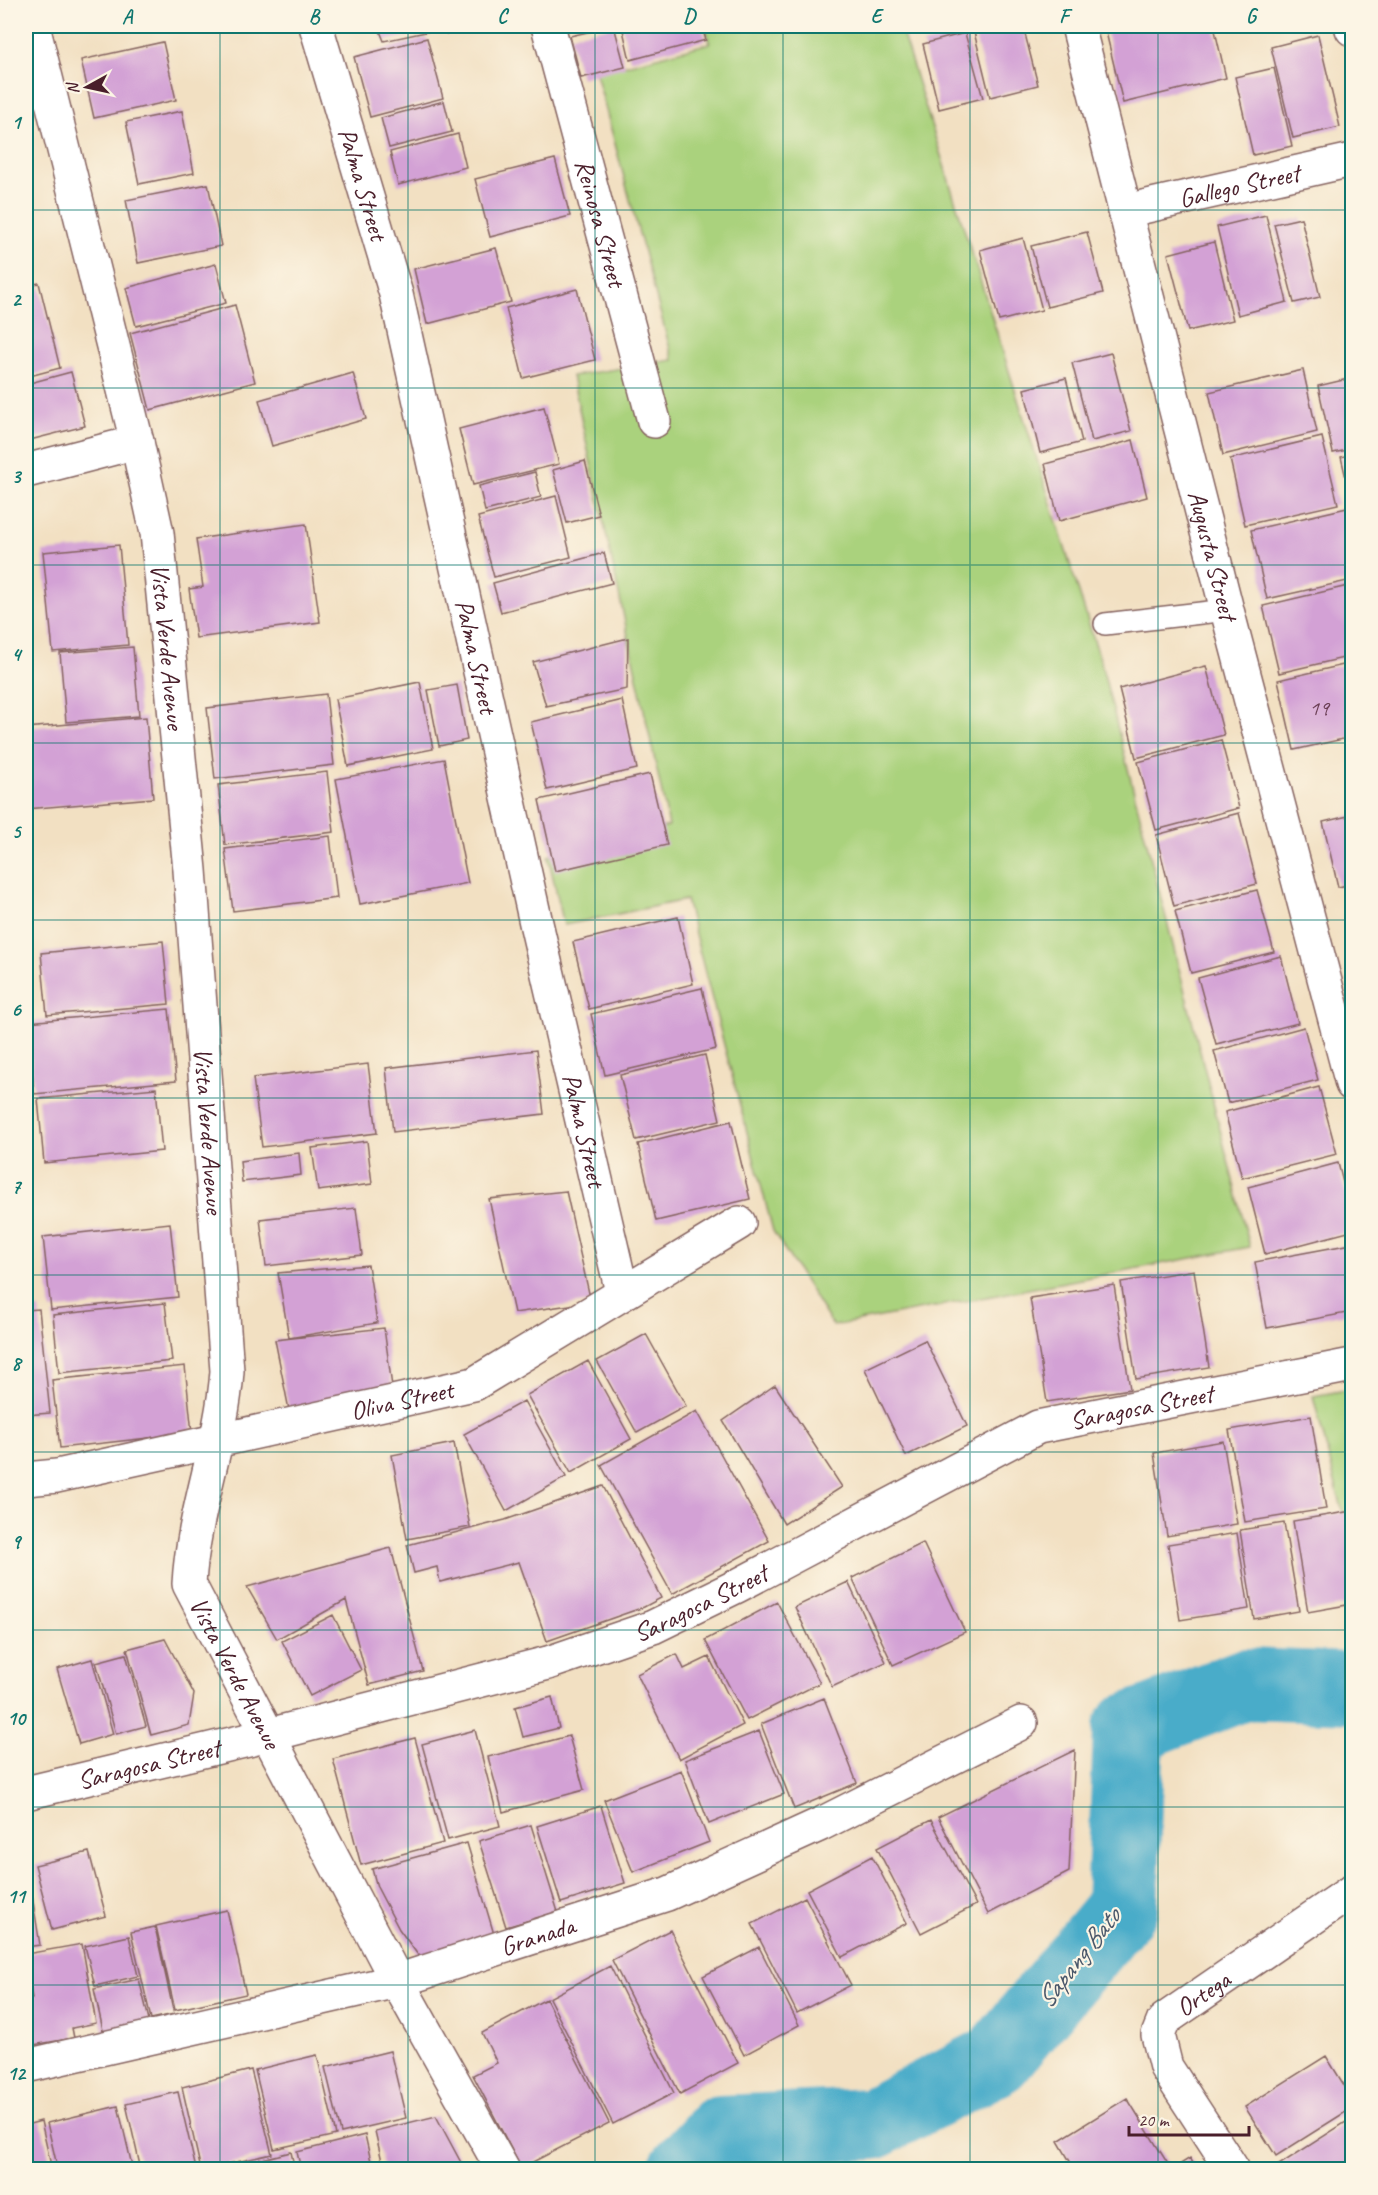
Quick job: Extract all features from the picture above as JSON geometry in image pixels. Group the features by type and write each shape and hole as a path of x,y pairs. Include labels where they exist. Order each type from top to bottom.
{"street":[{"name":"Vista Verde Avenue","path":"33,26 137,442 157,533 190,870 227,1371 218,1439 197,1514 189,1584 397,1981 503,2169"},
{"name":"Palma Street","path":"316,26 396,294 534,912 622,1292"},
{"name":"Reinosa Street","path":"548,26 654,421"},
{"name":"Augusta Street","path":"1078,26 1227,609 1353,1084"},
{"name":"Gallego Street","path":"1125,211 1353,160"},
{"path":"26,471 137,442"},
{"name":"Oliva Street","path":"26,1479 57,1476 474,1384 622,1292 740,1223"},
{"name":"Saragosa Street","path":"26,1793 269,1735 548,1663 653,1627 737,1586 1038,1426 1353,1365"},
{"name":"Granada","path":"26,2066 397,1981 667,1894 821,1824 1021,1723"},
{"name":"Ortega","path":"1233,2169 1166,2067 1158,2035 1164,2020 1353,1891"}],"lane":[{"path":"1105,624 1227,609"}],"green space":[{"path":"705,26 900,26 1100,659 1250,1247 833,1326 773,1231 686,900 564,925 548,856 669,826 572,376 673,360 596,73 710,43"},
{"path":"1352,1389 1352,1548 1313,1396"}],"building":[{"path":"378,26 433,26 435,30 384,41"},
{"path":"444,26 473,26 447,34"},
{"path":"614,26 625,67 581,78 570,36"},
{"path":"622,26 702,26 706,40 630,60"},
{"path":"930,26 963,26 933,34"},
{"path":"1023,26 1038,85 990,97 973,28"},
{"path":"1133,26 1214,26 1226,78 1123,103 1106,32"},
{"path":"965,33 983,98 939,109 923,44"},
{"path":"1318,35 1340,127 1293,138 1271,47"},
{"path":"427,38 443,98 370,117 354,57"},
{"path":"163,42 176,100 94,118 81,60"},
{"path":"1274,68 1292,146 1253,155 1235,77"},
{"path":"444,101 452,132 389,148 381,118"},
{"path":"182,111 194,173 139,184 126,122"},
{"path":"458,134 466,167 398,185 390,152"},
{"path":"555,159 570,216 490,237 475,179"},
{"path":"208,184 221,246 138,263 126,200"},
{"path":"1266,215 1287,302 1238,315 1217,227"},
{"path":"1301,218 1320,297 1294,303 1274,224"},
{"path":"1087,232 1103,293 1047,307 1031,246"},
{"path":"1023,238 1042,310 999,321 980,250"},
{"path":"1214,242 1233,320 1188,331 1168,254"},
{"path":"496,248 511,302 427,324 414,269"},
{"path":"216,264 226,303 136,326 126,288"},
{"path":"39,283 60,368 26,377 26,286"},
{"path":"577,289 595,360 523,378 506,308"},
{"path":"235,305 255,382 150,410 130,333"},
{"path":"1111,353 1131,431 1092,441 1072,363"},
{"path":"1303,370 1317,432 1223,455 1209,392"},
{"path":"71,372 85,426 26,441 26,384"},
{"path":"353,373 366,419 272,446 259,400"},
{"path":"1066,378 1082,442 1040,453 1024,389"},
{"path":"1352,378 1352,449 1333,453 1318,386"},
{"path":"544,407 559,464 473,485 459,429"},
{"path":"1322,437 1338,504 1245,525 1230,459"},
{"path":"1133,440 1147,497 1059,521 1045,464"},
{"path":"1352,454 1352,494 1350,495 1341,457"},
{"path":"585,461 599,515 567,523 553,470"},
{"path":"535,472 541,497 485,511 479,486"},
{"path":"556,496 571,557 494,577 478,517"},
{"path":"1347,508 1352,533 1352,580 1267,599 1251,530"},
{"path":"306,524 320,622 196,638 189,589 203,587 196,539"},
{"path":"119,545 128,645 53,652 43,552"},
{"path":"604,553 612,583 501,612 493,583"},
{"path":"1352,585 1352,656 1279,673 1263,606"},
{"path":"628,638 627,689 546,706 533,662"},
{"path":"133,647 139,716 66,722 60,653"},
{"path":"1352,663 1352,737 1294,750 1278,680"},
{"path":"1206,666 1224,735 1136,758 1119,689"},
{"path":"420,682 433,749 348,766 335,699"},
{"path":"457,685 467,740 439,746 428,690"},
{"path":"326,694 334,765 215,779 207,708"},
{"path":"622,700 637,769 547,790 531,722"},
{"path":"146,717 153,798 26,809 26,728"},
{"path":"1221,740 1239,808 1156,830 1138,762"},
{"path":"444,759 468,883 360,904 336,779"},
{"path":"327,772 334,832 225,845 218,785"},
{"path":"650,774 667,845 555,871 539,800"},
{"path":"1239,813 1257,884 1174,906 1156,835"},
{"path":"1352,815 1352,884 1338,887 1323,822"},
{"path":"330,836 337,898 233,911 225,849"},
{"path":"1257,890 1274,952 1191,973 1175,911"},
{"path":"678,917 693,984 589,1009 573,942"},
{"path":"163,941 169,1004 47,1015 41,953"},
{"path":"1281,956 1298,1023 1216,1044 1198,978"},
{"path":"702,988 716,1049 605,1075 591,1014"},
{"path":"169,1009 176,1081 34,1094 28,1022"},
{"path":"1304,1027 1318,1080 1228,1103 1214,1051"},
{"path":"536,1050 544,1114 393,1132 386,1068"},
{"path":"705,1055 720,1120 636,1140 620,1075"},
{"path":"368,1064 377,1133 262,1147 253,1078"},
{"path":"1319,1087 1337,1154 1242,1178 1225,1112"},
{"path":"156,1088 162,1151 44,1163 38,1099"},
{"path":"731,1121 750,1199 656,1221 638,1144"},
{"path":"367,1141 372,1184 318,1191 312,1148"},
{"path":"299,1153 301,1175 242,1182 240,1161"},
{"path":"1338,1163 1352,1218 1352,1231 1265,1254 1248,1187"},
{"path":"566,1191 591,1302 514,1313 489,1199"},
{"path":"356,1208 362,1255 266,1266 260,1219"},
{"path":"170,1223 178,1297 51,1310 43,1237"},
{"path":"1352,1244 1352,1312 1267,1328 1255,1262"},
{"path":"368,1265 377,1323 289,1338 278,1273"},
{"path":"1194,1270 1209,1367 1136,1379 1121,1282"},
{"path":"1114,1285 1130,1389 1047,1402 1030,1298"},
{"path":"165,1303 172,1361 59,1373 53,1315"},
{"path":"39,1309 50,1413 26,1415 26,1310"},
{"path":"384,1328 393,1394 289,1410 275,1340"},
{"path":"646,1334 686,1406 637,1433 597,1361"},
{"path":"925,1340 967,1426 906,1456 865,1369"},
{"path":"588,1361 631,1439 571,1473 527,1395"},
{"path":"185,1366 192,1433 60,1448 52,1380"},
{"path":"775,1385 842,1487 784,1524 723,1421"},
{"path":"524,1401 566,1477 506,1511 464,1434"},
{"path":"697,1411 769,1541 672,1594 601,1465"},
{"path":"1311,1416 1326,1509 1245,1522 1229,1430"},
{"path":"1223,1441 1237,1524 1167,1536 1154,1453"},
{"path":"454,1443 470,1527 407,1539 392,1455"},
{"path":"603,1486 661,1598 644,1607 547,1641 519,1562 440,1582 437,1567 414,1573 407,1545 505,1520"},
{"path":"1352,1511 1352,1604 1308,1612 1293,1521"},
{"path":"1284,1523 1299,1611 1254,1619 1240,1530"},
{"path":"1237,1533 1249,1609 1180,1620 1168,1544"},
{"path":"923,1543 965,1632 893,1665 852,1578"},
{"path":"391,1548 423,1671 369,1685 346,1600 277,1639 247,1587"},
{"path":"848,1582 886,1662 832,1687 795,1607"},
{"path":"777,1602 820,1683 747,1720 705,1640"},
{"path":"333,1615 361,1670 310,1696 282,1641"},
{"path":"165,1639 194,1694 189,1725 151,1735 127,1649"},
{"path":"126,1654 146,1726 116,1734 96,1662"},
{"path":"677,1654 684,1669 709,1657 743,1725 679,1759 637,1674"},
{"path":"92,1659 113,1734 79,1744 57,1669"},
{"path":"552,1697 559,1728 523,1737 515,1707"},
{"path":"824,1698 857,1783 794,1809 761,1724"},
{"path":"475,1730 500,1826 448,1840 422,1744"},
{"path":"759,1731 784,1794 709,1824 685,1760"},
{"path":"569,1736 584,1790 503,1812 488,1757"},
{"path":"415,1738 443,1843 361,1865 333,1759"},
{"path":"1075,1750 1069,1872 988,1914 938,1817"},
{"path":"681,1770 709,1842 633,1872 604,1800"},
{"path":"601,1806 625,1883 561,1903 537,1826"},
{"path":"931,1820 976,1905 921,1933 877,1848"},
{"path":"531,1825 558,1912 506,1927 479,1841"},
{"path":"467,1843 496,1941 442,1962 418,1955 399,1929 377,1887 372,1869"},
{"path":"89,1852 106,1916 52,1930 35,1865"},
{"path":"872,1856 907,1923 842,1957 807,1890"},
{"path":"26,1857 40,1945 26,1947"},
{"path":"805,1897 851,1985 797,2013 752,1924"},
{"path":"227,1910 246,1994 175,2010 156,1926"},
{"path":"155,1927 174,2014 151,2019 131,1932"},
{"path":"670,1930 738,2063 680,2094 612,1960"},
{"path":"129,1936 138,1976 95,1986 85,1946"},
{"path":"82,1944 96,2023 72,2028 74,2038 33,2045 26,2000 32,1999 26,1954"},
{"path":"759,1947 799,2025 744,2055 703,1976"},
{"path":"610,1966 674,2093 613,2124 549,1998"},
{"path":"139,1979 150,2024 104,2035 94,1989"},
{"path":"546,1999 609,2123 521,2168 473,2075 497,2063 482,2033"},
{"path":"390,2051 406,2118 341,2133 325,2067"},
{"path":"317,2055 336,2135 274,2149 255,2070"},
{"path":"1326,2056 1352,2098 1352,2108 1276,2156 1245,2107"},
{"path":"251,2070 272,2154 201,2170 182,2087"},
{"path":"178,2092 196,2169 141,2170 126,2104"},
{"path":"1127,2098 1168,2164 1158,2170 1075,2170 1058,2141"},
{"path":"118,2106 133,2170 58,2170 47,2123"},
{"path":"436,2116 465,2170 384,2170 375,2131"},
{"path":"1352,2118 1352,2170 1271,2170"},
{"path":"41,2121 52,2170 26,2170 26,2125"},
{"path":"365,2135 373,2170 301,2170 297,2152"},
{"path":"291,2152 295,2170 248,2170 246,2163"},
{"path":"1190,2158 1197,2170 1171,2170"}],"waterway":[{"name":"Sapang Bato","path":"684,2170 720,2131 872,2124 997,2059 1122,1908 1129,1729 1246,1684 1352,1688"}]}
